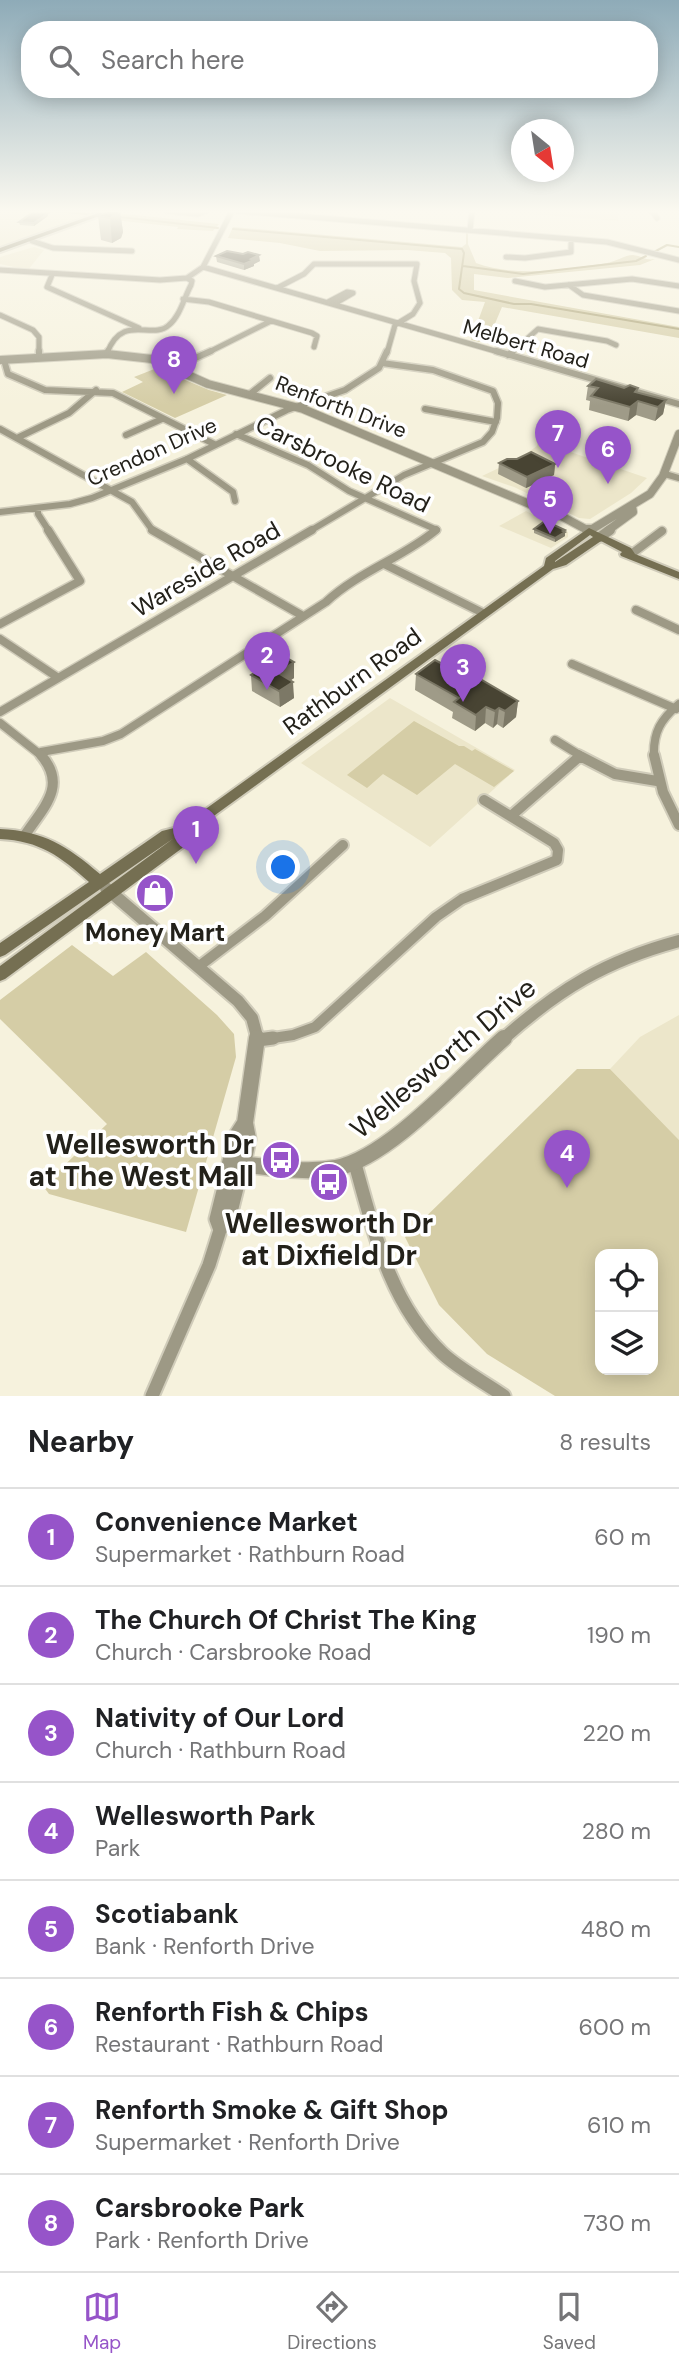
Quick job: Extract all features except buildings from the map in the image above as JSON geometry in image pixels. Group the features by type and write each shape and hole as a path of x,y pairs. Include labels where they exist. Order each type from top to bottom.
{"main road":[{"name":"Renforth Drive","path":"591,536 620,554 630,555 679,576"},
{"name":"Rathburn Road","path":"0,951 167,835 183,832 549,567 562,563 591,536"},
{"name":"Rathburn Road","path":"0,975 180,842 183,832"},
{"path":"0,834 25,835 60,848 98,881"}],"street":[{"path":"51,276 47,287 139,328 155,330 167,327 192,283 187,278"},
{"path":"79,276 168,280 190,276"},
{"name":"Melbert Road","path":"236,276 679,404"},
{"path":"277,288 300,276"},
{"path":"414,276 420,303 413,314 392,330 382,363 433,370 493,391 497,396 496,422 425,409"},
{"path":"515,281 534,286 632,279 679,286"},
{"path":"569,285 580,294 679,311"},
{"path":"183,299 209,302 315,334 317,337 314,347"},
{"path":"0,315 33,330 39,337 39,357"},
{"path":"173,368 233,342 271,321"},
{"path":"107,354 117,338 139,328"},
{"path":"508,355 538,329 607,341 616,345"},
{"name":"Renforth Drive","path":"2,360 107,354 146,357 208,384 295,406 540,508 544,514 591,536"},
{"path":"2,360 8,374 34,387 51,391 96,390 113,393 214,444"},
{"name":"Crendon Drive","path":"0,512 77,503 111,490 187,459 295,406 345,390 374,372 382,363"},
{"path":"250,394 270,378"},
{"path":"17,438 70,414 81,407 96,390"},
{"path":"126,435 162,419"},
{"name":"Wareside Road","path":"0,712 234,578 404,475 483,442 491,436 496,422"},
{"path":"0,429 135,504 147,526 157,535 303,616"},
{"name":"Carsbrooke Road","path":"41,752 103,741 121,734 326,602 343,586 384,564 436,530 363,498 317,470 236,434"},
{"name":"Rathburn Road","path":"591,536 633,512 632,506 655,487 665,474 679,434"},
{"path":"187,459 233,492 235,501"},
{"path":"665,474 679,478"},
{"path":"0,624 74,587 80,580 38,514 38,508"},
{"path":"630,555 663,530"},
{"path":"384,564 483,614"},
{"path":"636,610 679,630"},
{"path":"0,639 57,677"},
{"path":"572,664 677,707 657,729 655,755 657,781 679,825"},
{"path":"0,723 41,752 50,774 52,792 25,835"},
{"path":"555,740 614,776 657,781"},
{"path":"511,816 580,756"},
{"path":"258,1040 300,1033 320,1023 436,917 462,899 557,860 558,850 554,843 484,800"},
{"path":"198,967 265,916 343,845"},
{"path":"98,881 246,1009 256,1027 258,1040 245,1123 248,1139 237,1164 229,1220 220,1230 209,1265 152,1396"},
{"name":"Wellesworth Drive","path":"237,1164 304,1172 331,1170 355,1164 392,1140 540,1008 563,992 586,977 646,948 679,942"},
{"path":"355,1164 385,1269 407,1308 442,1353 504,1396"}],"shaded area":[{"path":"452,276 474,276 474,290 679,327 679,338 502,307 491,333 479,342 471,340 485,302 462,300 452,290"},
{"path":"492,276 527,276 508,278"},
{"path":"157,368 227,395 175,418 122,392 143,382 134,377"},
{"path":"538,441 647,478 631,493 590,519 579,518 514,487 482,476 520,458 537,446"},
{"path":"526,511 568,532 568,537 551,548 499,526"},
{"path":"390,698 515,770 430,847 301,763"},
{"path":"414,721 459,746 472,751 475,749 514,771 494,787 455,764 417,795 383,774 367,788 347,775"},
{"path":"72,945 113,976 146,952 217,1015 234,1034 236,1057 186,1232 49,1194 43,1186 107,1124 0,1019 0,1000"},
{"path":"679,1015 679,1140 610,1069 640,1037"},
{"path":"577,1069 610,1069 679,1140 679,1396 555,1396 487,1354 439,1305 405,1237"}],"waterway":[{"path":"461,276 459,289 464,293 514,304 531,304 679,329"}],"place":[{"name":"Carsbrooke Park","path":"174,394"},
{"name":"Renforth Smoke & Gift Shop","path":"558,468"},
{"name":"Renforth Fish & Chips","path":"608,484"},
{"name":"Scotiabank","path":"550,534"},
{"name":"The Church Of Christ The King","path":"267,690"},
{"name":"Nativity of Our Lord","path":"463,702"},
{"name":"Convenience Market","path":"196,864"},
{"name":"Money Mart","path":"155,893"},
{"name":"Wellesworth Dr at The West Mall","path":"281,1160"},
{"name":"Wellesworth Dr at Dixfield Dr","path":"329,1182"},
{"name":"Wellesworth Park","path":"567,1188"}]}
